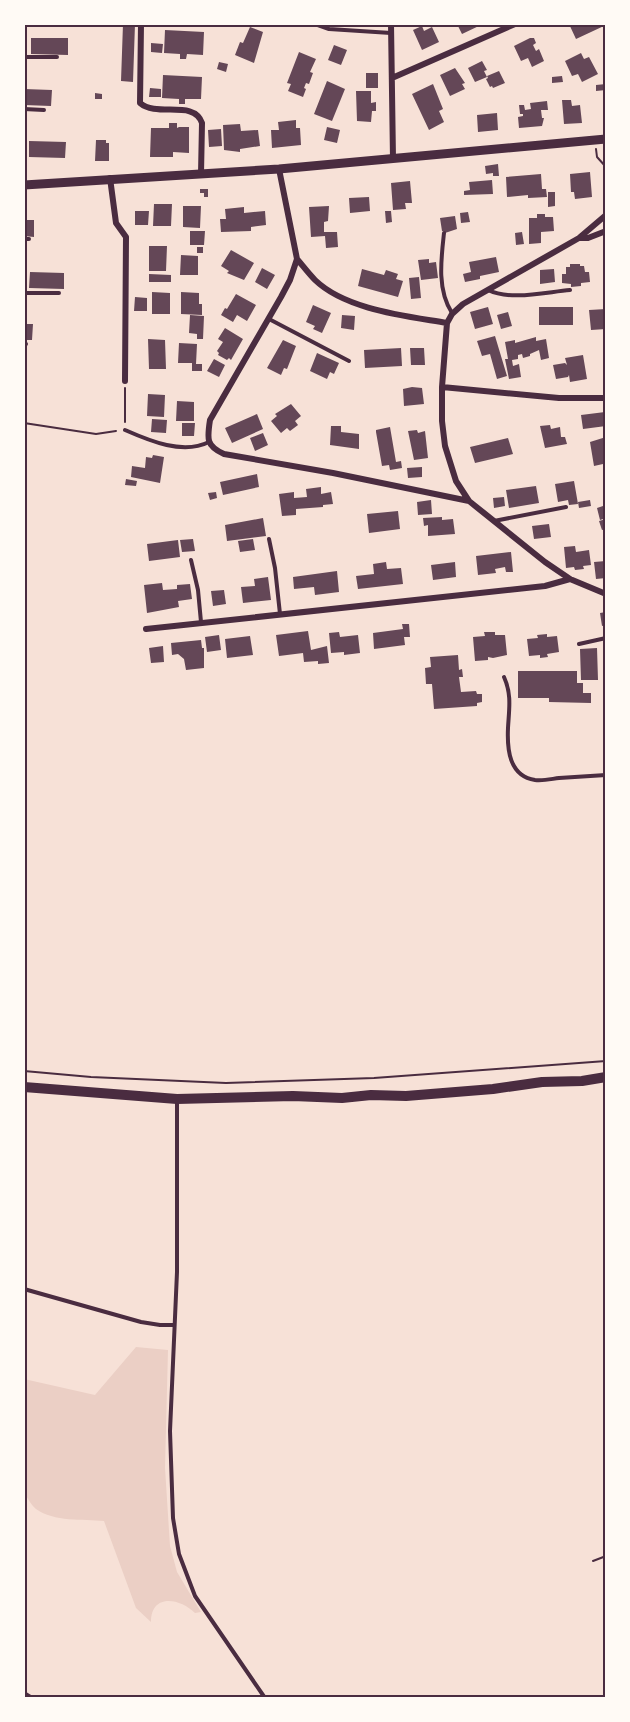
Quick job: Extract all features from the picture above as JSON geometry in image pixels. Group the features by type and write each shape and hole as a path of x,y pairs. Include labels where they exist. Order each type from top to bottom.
{"main road":[{"path":"24,1087 177,1099 406,1096 606,1077"}],"street":[{"path":"141,24 140,103 151,109 195,112 200,116 202,123 201,174"},
{"path":"391,24 393,159"},
{"path":"392,78 515,24"},
{"path":"24,185 279,169 606,140"},
{"path":"279,169 297,259 316,282 346,299 391,313 447,323"},
{"path":"110,178 116,223 126,237 125,381"},
{"path":"606,215 579,238 487,290 464,304 453,314 447,323 442,387 445,446 456,481 469,501 570,579 606,594"},
{"path":"579,238 588,238 606,231"},
{"path":"297,259 290,280 210,420 209,442 214,450 224,454 333,472 469,501"},
{"path":"442,387 559,398 606,398"},
{"path":"146,629 545,586 570,579"}],"lane":[{"path":"315,24 329,29 391,33"},
{"path":"24,57 57,57"},
{"path":"24,109 44,110"},
{"path":"444,233 441,273 444,298 453,314"},
{"path":"487,290 500,295 570,290"},
{"path":"24,293 59,293"},
{"path":"268,319 349,361"},
{"path":"125,430 151,441 186,447 199,447 209,442"},
{"path":"494,521 566,507"},
{"path":"269,539 280,615"},
{"path":"191,560 198,590 201,622"},
{"path":"579,644 606,638"},
{"path":"504,677 510,695 509,756 521,774 527,778 542,780 606,775"},
{"path":"177,1099 177,1272 170,1468 179,1554 195,1596 265,1698"},
{"path":"24,1289 141,1322 174,1325"},
{"path":"24,1693 32,1698"}],"path":[{"path":"594,140 597,157 606,167"},
{"path":"24,423 96,434 125,430 125,381"},
{"path":"24,1071 91,1077 226,1083 374,1078 606,1061"},
{"path":"593,1561 606,1556"}],"shaded area":[{"path":"136,1347 168,1350 165,1468 170,1546 177,1572 201,1612 195,1613 182,1604 174,1602 161,1602 152,1613 151,1622 136,1608 104,1521 51,1516 36,1509 24,1493 24,1379 95,1395"}],"building":[{"path":"123,24 135,24 133,82 121,81"},
{"path":"457,24 483,24 462,34"},
{"path":"569,24 606,24 606,25 576,39"},
{"path":"422,26 424,31 432,27 439,42 422,50 413,30"},
{"path":"250,27 263,32 254,63 235,55"},
{"path":"165,30 204,32 203,55 187,54 186,59 180,59 180,54 164,53"},
{"path":"31,38 68,38 68,55 31,54"},
{"path":"534,38 536,43 533,45 536,51 539,49 544,61 532,67 528,58 521,61 514,46"},
{"path":"151,43 163,44 162,53 151,52"},
{"path":"334,45 347,50 341,65 328,60"},
{"path":"299,52 316,59 310,72 313,73 309,84 306,83 304,88 306,89 303,97 288,91 291,84 287,83"},
{"path":"581,53 584,59 589,57 598,74 582,82 578,74 572,76 565,61"},
{"path":"482,61 487,70 484,71 487,77 475,82 468,68"},
{"path":"219,62 228,64 226,72 217,69"},
{"path":"455,68 465,83 462,84 465,89 450,96 440,75"},
{"path":"499,71 505,83 490,87 487,76"},
{"path":"366,73 378,73 378,88 366,88"},
{"path":"163,75 202,77 201,99 185,99 185,104 179,104 179,99 162,98"},
{"path":"562,76 563,82 552,83 552,77"},
{"path":"327,81 345,89 332,121 314,114"},
{"path":"433,84 443,109 439,111 444,122 429,130 412,94"},
{"path":"606,84 606,90 596,91 596,85"},
{"path":"150,88 161,89 161,97 149,97"},
{"path":"24,89 52,90 51,106 24,105"},
{"path":"356,91 371,91 371,103 376,102 376,111 372,111 371,122 357,121"},
{"path":"95,93 102,94 102,99 95,99"},
{"path":"562,100 571,100 572,106 580,105 582,123 564,124"},
{"path":"547,101 548,110 541,110 542,118 544,118 542,126 519,128 518,117 523,114 520,114 519,105 524,105 525,110 531,109 530,103"},
{"path":"497,113 498,130 478,132 477,115"},
{"path":"296,120 296,128 300,128 301,145 272,148 271,130 279,130 278,122"},
{"path":"169,123 177,123 177,128 189,127 189,153 173,152 173,157 150,157 151,128 169,128"},
{"path":"240,124 241,131 258,130 260,146 240,149 240,152 224,150 223,125"},
{"path":"327,127 340,130 337,143 324,140"},
{"path":"221,129 222,146 209,147 208,130"},
{"path":"96,140 106,140 106,143 109,143 109,161 95,161"},
{"path":"29,141 66,142 65,158 29,157"},
{"path":"498,164 499,176 493,176 493,173 486,174 485,166"},
{"path":"590,172 592,197 575,199 574,192 571,192 570,174"},
{"path":"541,174 542,189 546,189 547,197 528,198 528,195 507,197 506,177"},
{"path":"492,180 493,194 464,195 464,191 470,190 469,182"},
{"path":"410,181 412,203 405,203 406,209 393,210 391,183"},
{"path":"200,189 208,189 208,197 200,193"},
{"path":"548,192 555,192 555,206 548,207"},
{"path":"369,197 370,211 350,213 349,198"},
{"path":"154,204 172,204 171,226 153,226"},
{"path":"183,206 201,206 200,228 183,227"},
{"path":"329,206 328,221 324,222 324,232 337,232 338,247 326,248 325,236 311,237 309,207"},
{"path":"244,207 244,213 265,211 266,225 251,227 251,231 221,232 220,219 226,219 225,209"},
{"path":"135,211 149,211 148,225 135,225"},
{"path":"385,211 391,211 392,222 386,223"},
{"path":"468,212 470,222 461,223 460,213"},
{"path":"537,214 553,217 554,231 541,232 541,243 529,244 529,218 537,218"},
{"path":"455,216 457,229 445,233 442,231 440,218"},
{"path":"24,220 34,220 34,237 24,236"},
{"path":"190,231 205,231 204,245 190,245"},
{"path":"522,232 524,244 516,245 515,233"},
{"path":"149,246 167,246 166,271 149,271"},
{"path":"197,247 203,247 203,253 197,253"},
{"path":"231,250 254,263 244,280 227,273 229,271 221,266"},
{"path":"181,255 198,256 198,275 180,275"},
{"path":"496,257 499,272 465,282 463,274 471,272 469,262"},
{"path":"429,259 429,263 436,262 438,278 421,280 418,260"},
{"path":"570,264 584,266 585,272 589,272 590,282 571,287 571,284 562,283 562,274 566,274 566,267 570,267"},
{"path":"262,268 275,275 267,289 255,282"},
{"path":"362,269 384,275 386,270 398,274 396,279 403,281 398,297 358,286"},
{"path":"554,269 555,282 540,284 540,270"},
{"path":"30,272 64,273 64,289 29,288"},
{"path":"149,274 171,275 171,282 149,282"},
{"path":"419,277 421,298 411,299 409,278"},
{"path":"152,292 170,293 170,314 152,314"},
{"path":"181,292 199,293 202,315 181,314"},
{"path":"236,294 256,305 247,321 237,315 233,322 221,315"},
{"path":"135,297 147,298 147,311 134,311"},
{"path":"313,305 331,313 322,333 313,329 315,326 306,322"},
{"path":"488,307 493,324 475,329 470,312"},
{"path":"539,307 573,307 573,325 539,325"},
{"path":"606,309 606,329 591,330 589,310"},
{"path":"508,312 512,326 501,329 497,315"},
{"path":"190,315 204,316 203,339 197,339 197,334 189,333"},
{"path":"342,315 355,316 354,330 341,328"},
{"path":"24,324 33,324 32,340 24,340"},
{"path":"225,328 243,339 231,360 218,355 217,351 223,342 218,339"},
{"path":"495,336 507,376 497,379 490,354 482,356 477,341"},
{"path":"536,337 536,341 546,339 549,358 541,360 539,350 523,358 522,354 518,355 518,359 512,360 513,366 519,364 521,377 509,379 505,359 508,359 505,342 515,340 515,343"},
{"path":"148,339 165,340 166,369 149,369"},
{"path":"283,340 296,346 287,369 284,368 281,375 267,368"},
{"path":"179,343 197,344 196,364 202,364 202,371 192,371 192,363 178,363"},
{"path":"401,348 402,366 365,368 364,350"},
{"path":"410,348 424,348 425,365 411,365"},
{"path":"317,353 339,363 334,374 330,372 327,379 310,371"},
{"path":"583,355 587,379 570,382 569,375 556,379 553,365 565,363 567,365 565,358"},
{"path":"214,359 225,365 219,377 207,371"},
{"path":"422,388 424,404 404,406 403,389"},
{"path":"148,394 165,395 164,417 147,416"},
{"path":"177,401 194,402 194,421 176,421"},
{"path":"291,404 301,416 295,421 298,425 290,431 287,428 281,433 271,421 277,416 275,414"},
{"path":"605,412 606,426 583,429 581,415"},
{"path":"257,414 263,429 232,443 225,428"},
{"path":"152,419 167,420 166,433 151,432"},
{"path":"182,423 195,423 194,436 182,436"},
{"path":"550,425 551,429 560,427 561,437 565,437 567,444 545,448 540,426"},
{"path":"331,426 341,426 341,432 359,434 359,449 330,445"},
{"path":"390,427 396,462 401,461 402,468 390,470 389,465 382,466 376,430"},
{"path":"417,430 418,433 425,431 428,458 414,460 408,431"},
{"path":"263,433 268,445 255,451 250,438"},
{"path":"606,437 606,467 603,467 603,464 594,466 590,442"},
{"path":"508,438 513,454 475,463 470,447"},
{"path":"153,455 164,457 160,483 131,477 132,466 145,468 146,457 152,458"},
{"path":"422,467 422,477 408,478 407,468"},
{"path":"257,474 259,487 223,495 220,482"},
{"path":"126,479 137,481 136,486 125,485"},
{"path":"574,481 578,504 569,505 568,500 558,502 555,484"},
{"path":"536,486 539,503 509,508 506,490"},
{"path":"321,487 321,494 331,492 333,504 296,509 296,515 282,516 279,494 294,492 294,498 307,497 306,489"},
{"path":"216,492 217,498 210,500 208,493"},
{"path":"504,497 505,506 494,508 493,498"},
{"path":"431,500 432,514 418,515 417,502"},
{"path":"590,500 591,506 579,508 578,502"},
{"path":"606,505 606,518 600,520 597,508"},
{"path":"398,511 400,529 369,533 367,514"},
{"path":"442,517 442,520 453,519 455,534 428,536 428,525 424,526 423,518"},
{"path":"263,518 266,536 227,541 225,525"},
{"path":"606,519 606,529 602,530 599,521"},
{"path":"549,524 551,537 534,539 532,526"},
{"path":"193,539 195,551 182,552 180,540"},
{"path":"253,539 255,550 240,552 238,541"},
{"path":"178,540 180,557 149,561 147,544"},
{"path":"575,546 576,552 589,550 591,565 583,566 584,569 566,568 564,547"},
{"path":"511,552 513,572 506,572 505,567 495,569 496,573 478,575 476,556"},
{"path":"606,561 606,578 596,579 594,562"},
{"path":"386,562 387,569 401,568 403,584 358,589 356,576 374,574 373,564"},
{"path":"455,562 456,577 433,580 431,565"},
{"path":"337,571 339,592 315,595 314,587 294,589 293,577"},
{"path":"268,577 271,600 243,603 241,587 255,586 254,579"},
{"path":"162,583 163,590 177,589 177,585 190,584 192,599 178,601 179,607 147,613 144,585"},
{"path":"224,590 226,604 213,606 211,591"},
{"path":"606,612 606,625 602,626 600,613"},
{"path":"402,624 409,624 410,637 404,637 405,645 374,649 373,633 403,629"},
{"path":"308,631 311,650 327,646 329,663 304,662 303,653 279,656 276,635"},
{"path":"339,632 340,637 358,635 360,653 344,655 344,652 331,653 329,633"},
{"path":"484,632 505,635 507,655 475,661 473,637 485,636"},
{"path":"547,634 547,637 557,636 559,652 547,654 548,657 529,656 527,639"},
{"path":"219,635 221,650 207,652 205,637"},
{"path":"250,636 253,655 227,658 225,639"},
{"path":"201,640 202,648 204,648 204,668 186,670 184,659 178,654 172,655 171,643"},
{"path":"163,646 164,662 151,663 149,648"},
{"path":"597,648 598,680 581,680 580,649"},
{"path":"458,655 459,670 462,669 463,677 459,677 461,692 476,691 477,694 482,694 482,702 477,703 477,706 434,709 432,684 426,684 425,668 431,667 430,657"},
{"path":"518,671 577,671 577,683 583,683 583,693 591,693 591,703 549,702 549,698 518,698"}]}
